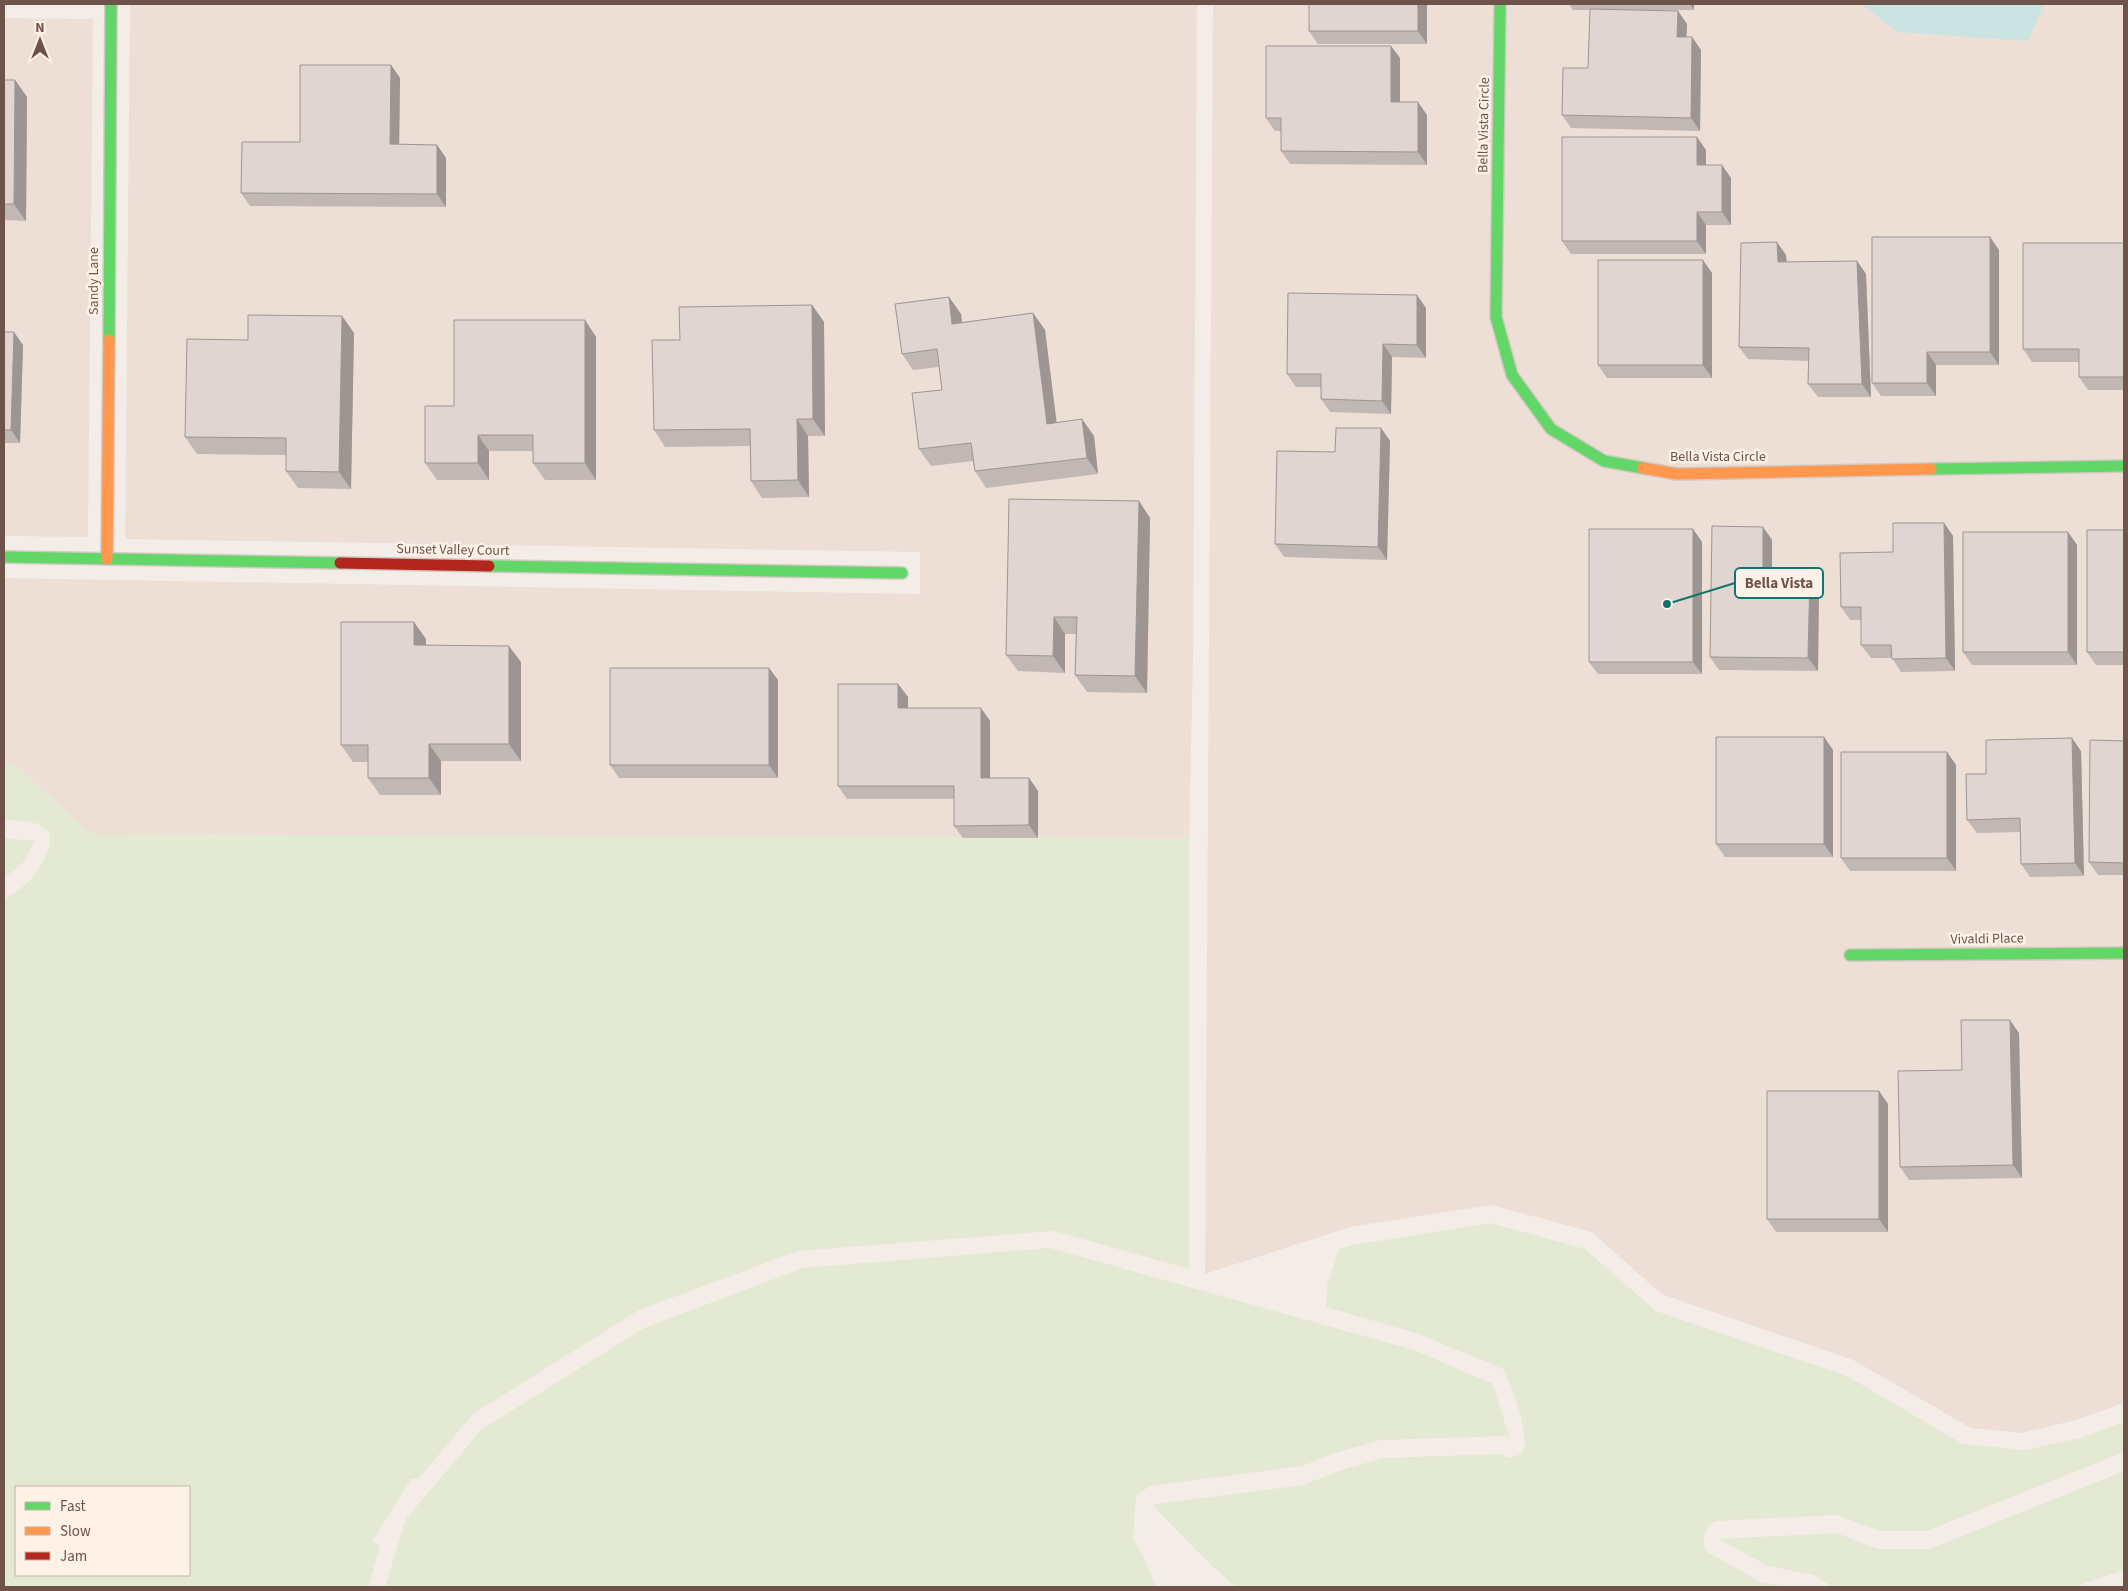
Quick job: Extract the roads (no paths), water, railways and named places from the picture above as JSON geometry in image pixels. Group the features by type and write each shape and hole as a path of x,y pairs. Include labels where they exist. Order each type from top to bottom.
{"street":[{"name":"Sandy Lane","path":"107,559 111,4"},
{"name":"Bella Vista Circle","path":"1500,4 1496,317 1512,375 1551,429 1604,461 1676,474 2124,466"},
{"name":"Sunset Valley Court","path":"4,557 902,573"},
{"name":"Vivaldi Place","path":"1850,955 2124,953"}],"water":[{"path":"1861,4 2044,4 2028,41 1897,32"}],"place":[{"name":"Bella Vista","path":"1667,604"}]}
